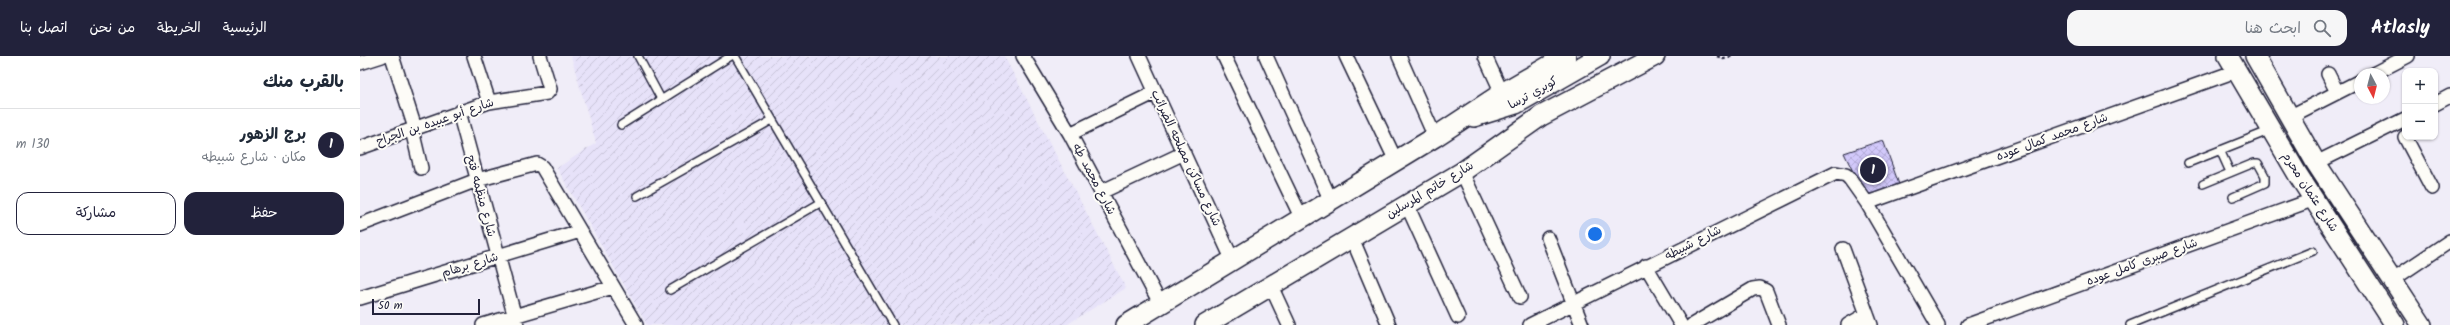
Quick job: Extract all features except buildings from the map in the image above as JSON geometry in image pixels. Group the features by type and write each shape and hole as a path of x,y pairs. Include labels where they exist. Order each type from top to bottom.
{"main road":[{"path":"1126,325 1435,137 1502,93 1566,56"},
{"name":"كوبري ترسا","path":"1462,119 1490,114 1516,104 1600,56"},
{"name":"كوبري ترسا","path":"1542,116 1636,56"},
{"name":"شارع خاتم المرسلين","path":"1205,325 1462,172 1542,116 1655,56"},
{"name":"شارع عثمان محرم","path":"2257,56 2289,117 2316,163 2422,325"},
{"name":"شارع عثمان محرم","path":"2232,63 2271,130 2395,325"}],"street":[{"path":"360,63 382,56"},
{"path":"392,56 414,129 421,168"},
{"path":"474,56 489,102"},
{"name":"شارع أبو عبيده بن الجراح","path":"360,148 489,102 547,93 550,89 549,83 540,56"},
{"name":"شارع محمد طه","path":"1023,56 1070,134 1161,305"},
{"name":"شارع مساكن مصلحه الضرائب","path":"1139,56 1233,261"},
{"path":"1224,56 1302,219"},
{"path":"1266,56 1331,201"},
{"path":"1346,56 1396,161"},
{"path":"1399,56 1435,137"},
{"path":"1485,56 1502,93"},
{"path":"2385,68 2408,56"},
{"name":"شارع محمد كمال عوده","path":"1867,202 2232,63"},
{"path":"2328,74 2337,92"},
{"path":"2289,117 2354,83"},
{"path":"1070,134 1156,92"},
{"path":"2438,102 2450,96"},
{"name":"شارع منظمه فتح","path":"459,112 515,320"},
{"path":"2316,163 2401,121"},
{"path":"2407,140 2432,188"},
{"path":"1101,192 1184,153"},
{"path":"360,225 477,180 534,163 542,167 636,325"},
{"path":"1462,172 1520,297"},
{"name":"شارع شبيطه","path":"1530,325 1830,174 1846,175 1867,202"},
{"name":"شارع صبرى كامل عوده","path":"1968,325 2316,199"},
{"path":"1867,202 1938,325"},
{"path":"1407,205 1458,317"},
{"name":"شارع برهام","path":"360,298 580,231"},
{"path":"1352,238 1389,325"},
{"path":"1548,238 1582,325"},
{"path":"2392,280 2450,241"},
{"path":"1843,249 1869,320 1848,325"},
{"path":"1646,266 1681,325"},
{"path":"1271,286 1289,325"},
{"path":"483,325 515,320 613,287"},
{"path":"1692,325 1753,289 1760,288 1766,291 1779,325"}],"lane":[{"path":"638,56 662,99"},
{"path":"620,125 731,56"},
{"path":"735,56 892,325"},
{"path":"637,196 772,120"},
{"path":"2188,163 2271,130"},
{"path":"2220,150 2230,172"},
{"path":"2203,184 2256,162 2266,180 2262,185 2233,197"},
{"path":"670,290 820,203"},
{"path":"2130,325 2150,322 2313,250"}],"path":[{"path":"1717,56 1723,58 1733,56"}],"shaded area":[{"path":"571,56 1004,56 1126,288 1066,325 647,325 557,168 596,143"}],"place":[{"name":"برج الزهور","path":"1873,170"}]}
